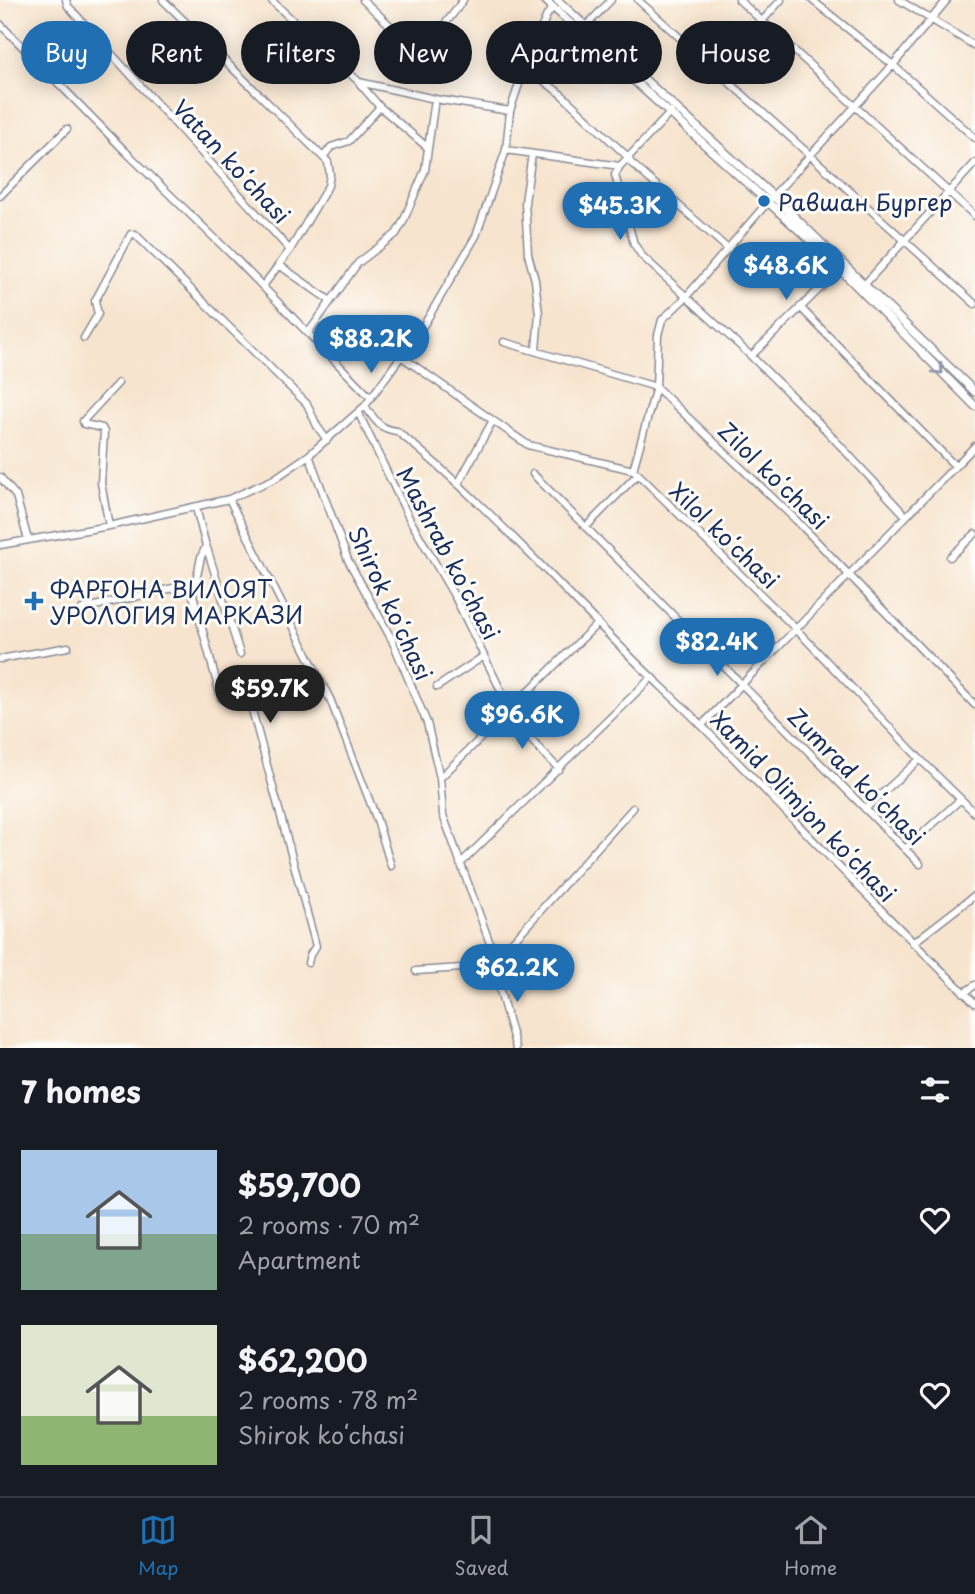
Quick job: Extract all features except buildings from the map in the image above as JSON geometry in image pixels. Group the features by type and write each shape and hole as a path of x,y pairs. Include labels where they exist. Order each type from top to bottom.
{"main road":[{"path":"545,0 579,21"},
{"path":"555,4 865,284 975,392"},
{"path":"648,84 771,199 975,406"}],"street":[{"name":"Vatan koʻchasi","path":"66,0 68,6 105,49 290,250"},
{"path":"163,0 328,162 328,187 290,250 263,286"},
{"path":"271,0 294,21"},
{"path":"363,0 415,47 424,45 463,0"},
{"path":"450,0 458,8"},
{"path":"591,21 611,0"},
{"path":"639,0 676,34"},
{"path":"739,0 762,21 781,0"},
{"path":"812,0 893,65 975,138"},
{"path":"900,0 975,46"},
{"path":"586,527 636,472 656,387 662,320 686,297 893,65 947,0"},
{"path":"544,21 555,4"},
{"path":"0,24 263,286 371,398"},
{"path":"795,52 975,216"},
{"path":"360,82 435,99 510,111"},
{"path":"360,83 380,107 427,146"},
{"path":"0,545 108,526 229,499 274,479 327,440 365,406 402,357 451,281 476,236 506,150 510,111 519,84"},
{"path":"547,84 571,103 629,158 630,162 729,249"},
{"path":"731,84 975,304"},
{"path":"308,333 358,262 399,229 419,188 427,163 427,146 435,99"},
{"path":"324,156 331,147 349,141 380,107"},
{"path":"673,113 620,166 615,175 634,244 642,256 819,423 906,516"},
{"path":"0,196 67,129"},
{"path":"506,150 620,166"},
{"path":"532,154 525,202 528,254 535,280 539,314 536,350"},
{"path":"865,284 975,163"},
{"path":"83,338 98,314 95,301 131,234 135,234 307,404 327,440"},
{"path":"279,265 330,300"},
{"path":"751,356 838,266"},
{"path":"800,307 955,466"},
{"name":"Zilol koʻchasi","path":"504,342 656,387 796,520 975,705"},
{"path":"402,357 528,445 636,472"},
{"path":"108,526 101,483 104,432 103,428 84,424 83,421 118,383"},
{"name":"Xamid Olimjon koʻchasi","path":"365,406 385,430 397,431 458,484 702,725 913,943 975,1003"},
{"name":"Mashrab koʻchasi","path":"358,412 409,518 456,599 507,711 559,769"},
{"path":"458,484 492,422"},
{"path":"702,725 975,446"},
{"name":"Shirok koʻchasi","path":"309,454 348,561 392,640 427,723 440,778 443,815 494,963 516,1048"},
{"name":"Xilol koʻchasi","path":"636,472 796,629 975,813"},
{"name":"Zumrad koʻchasi","path":"533,474 920,864"},
{"path":"0,477 16,496 28,540"},
{"path":"229,499 330,699 377,820 391,866"},
{"path":"196,508 240,654"},
{"path":"950,557 975,534"},
{"path":"205,543 193,595 222,698 226,701 246,702 251,710 316,946 308,963"},
{"path":"82,609 195,583"},
{"path":"440,778 597,623"},
{"path":"0,659 68,647"},
{"path":"437,687 484,656"},
{"path":"460,864 652,677"},
{"path":"865,809 920,759"},
{"path":"905,849 961,799"},
{"path":"416,971 494,963 633,808"},
{"path":"913,943 975,895"},
{"path":"964,993 975,985"}],"place":[{"name":"Равшан Бургер","path":"764,201"},
{"name":"ФАРҒОНА ВИЛОЯТ УРОЛОГИЯ МАРКАЗИ","path":"34,601"}]}
